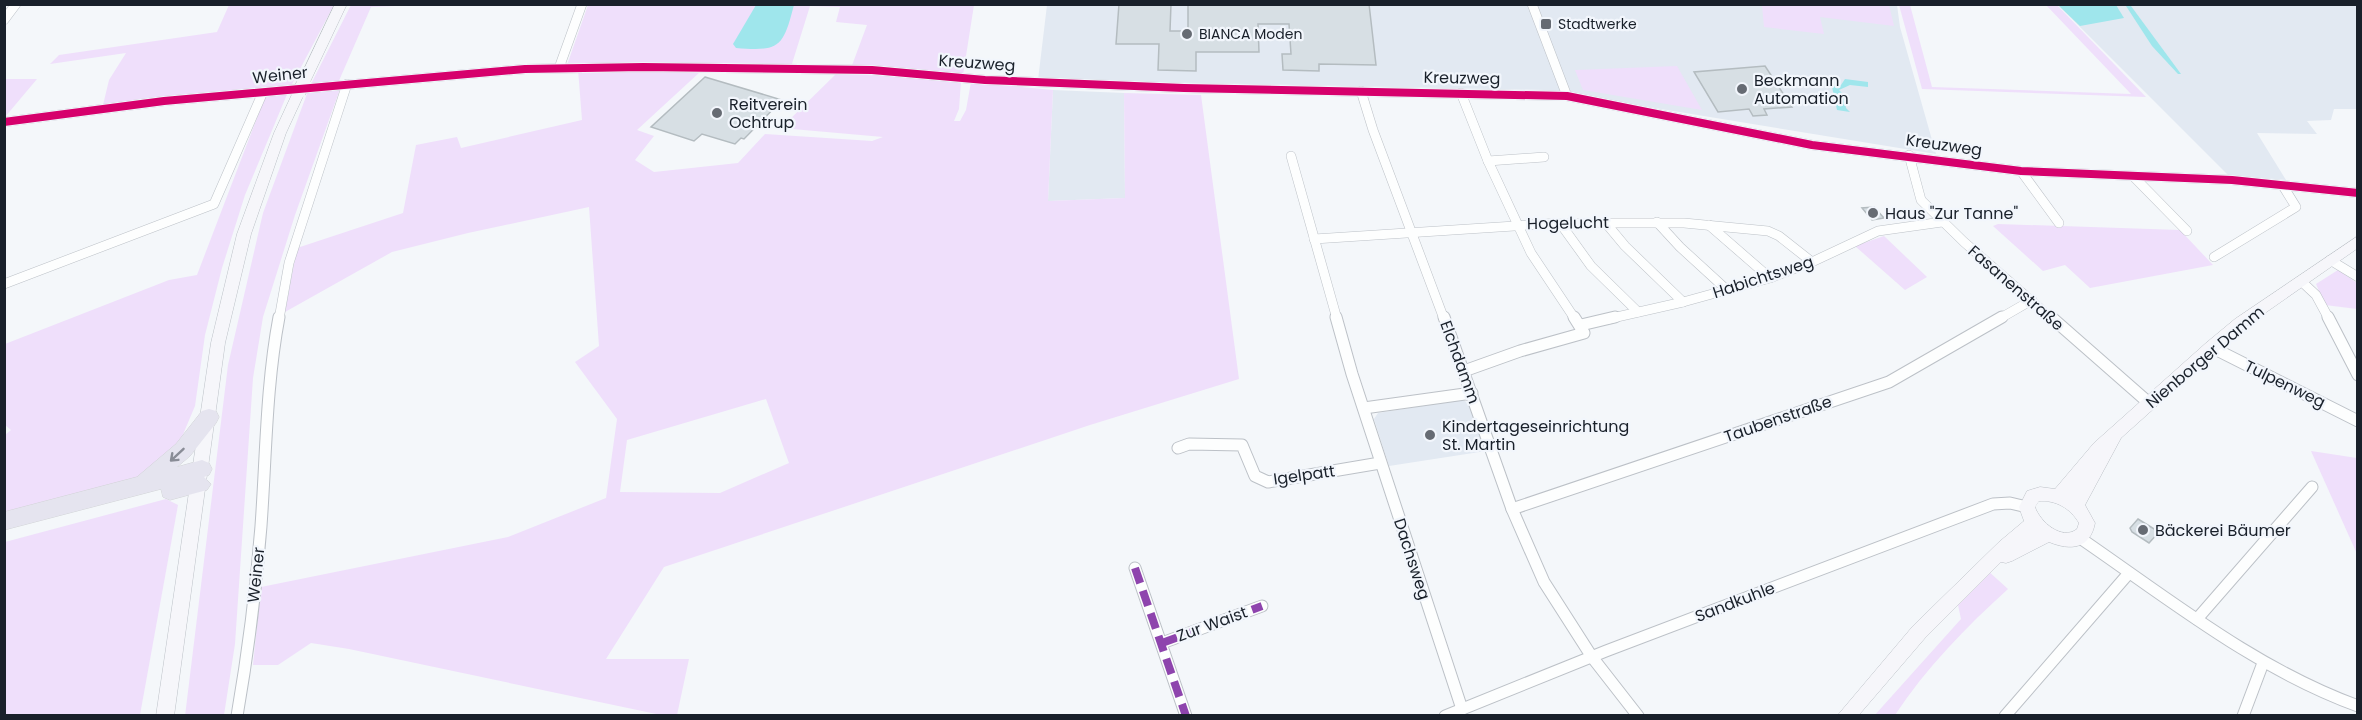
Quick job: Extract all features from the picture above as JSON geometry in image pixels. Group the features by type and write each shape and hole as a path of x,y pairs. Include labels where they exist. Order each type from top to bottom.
{"highway":[{"path":"138,487 183,450 209,417"},
{"path":"4,521 138,487 201,477"},
{"path":"4,533 201,477"}],"street":[{"path":"4,20 16,4"},
{"path":"165,716 201,477 218,344 244,234 280,133 341,4"},
{"path":"559,68 582,4"},
{"path":"1532,4 1567,96"},
{"name":"Weiner","path":"4,122 164,101 559,68"},
{"name":"Kreuzweg","path":"559,68 872,70 1012,81 1184,88 1567,96 1812,145 1909,155 2021,171 2232,180 2358,193"},
{"name":"Weiner","path":"237,716 249,650 257,571 272,355 289,263 347,84"},
{"name":"Elchdamm","path":"1361,91 1373,130 1472,393 1512,510 1544,582 1592,657 1638,716"},
{"path":"4,284 214,204 263,92"},
{"path":"1461,93 1488,161 1517,224 1541,270 1581,325 1584,333 1520,351 1464,371"},
{"name":"Fasanenstraße","path":"1909,155 1921,200 1942,222 2149,403"},
{"name":"Dachsweg","path":"1291,156 1380,463 1462,709"},
{"path":"1488,161 1544,157"},
{"path":"2021,171 2058,223"},
{"path":"2134,177 2187,231"},
{"path":"2214,257 2231,248 2277,214 2296,207 2283,186"},
{"path":"1605,222 1625,246 1683,302"},
{"path":"1657,222 1680,247 1727,290"},
{"name":"Hogelucht","path":"1314,239 1517,224 1657,222 1768,231 1779,236 1812,262"},
{"name":"Habichtsweg","path":"1581,325 1683,302 1770,278 1812,262 1878,231 1942,222"},
{"path":"1560,223 1591,266 1638,312"},
{"path":"1709,225 1770,278"},
{"name":"Nienborger Damm","path":"2058,496 2068,488 2100,448 2211,347 2241,323 2358,241"},
{"path":"2330,260 2358,277"},
{"path":"2301,281 2316,295 2358,375"},
{"name":"Taubenstraße","path":"1512,510 1889,381 2032,300"},
{"name":"Tulpenweg","path":"2211,347 2358,421"},
{"path":"1364,408 1472,393"},
{"name":"Nienborger Damm","path":"2076,506 2110,450 2115,436"},
{"name":"Igelpatt","path":"1178,448 1189,444 1242,445 1255,476 1268,482 1380,463"},
{"path":"2198,619 2312,488"},
{"path":"2049,494 2058,496 2076,506 2087,523 2085,533 2080,538 2066,540 2048,534 2034,524 2027,507 2033,496 2049,494"},
{"name":"Sandkuhle","path":"1445,716 1592,657 1993,504 2010,503 2027,507"},
{"path":"1846,716 1919,632 1982,569 2034,524"},
{"path":"1982,569 2048,534"},
{"path":"2080,538 2128,573 2264,663 2330,696 2358,706"},
{"name":"Zur Waist","path":"1135,568 1186,716"},
{"path":"2005,716 2091,619 2128,573"},
{"name":"Zur Waist","path":"1162,643 1262,606"},
{"path":"2243,716 2264,663"}],"shaded area":[{"path":"229,5 334,5 291,86 103,105 109,80 126,53 50,64 59,55 217,32"},
{"path":"351,5 419,5 371,7 338,83 311,84"},
{"path":"588,5 974,5 963,75 851,68 867,25 836,22 840,7 810,6 791,67 567,65"},
{"path":"1047,5 1897,5 1900,27 1936,154 1545,90 1038,80"},
{"path":"1762,5 1889,5 1894,26 1820,17 1824,34 1764,27"},
{"path":"1899,5 1910,5 1932,87 2131,94 2046,5 2057,5 2146,97 1922,89"},
{"path":"2058,5 2357,5 2357,109 2334,109 2331,120 2307,121 2317,134 2257,133 2286,180 2228,175"},
{"path":"1677,66 1702,110 1583,90 1575,70"},
{"path":"578,69 700,72 637,130 654,136 635,160 654,172 738,163 765,134 872,141 883,137 781,128 837,73 961,81 959,109 954,121 960,121 966,110 971,82 1053,90 1048,201 1125,198 1124,93 1201,95 1239,379 1090,425 664,567 606,659 689,659 677,715 661,715 311,643 278,665 253,665 261,587 508,537 606,498 617,419 575,362 599,346 589,207 392,252 285,312 297,248 403,213 416,145 457,137 461,148 582,120","holes":["766,399 789,463 720,493 620,492 627,440"]},
{"path":"5,79 37,79 4,117"},
{"path":"340,89 295,215 263,317 253,378 235,644 224,715 185,716 228,365 263,213 308,91"},
{"path":"1053,90 1124,93 1125,198 1048,201"},
{"path":"288,92 245,195 222,268 205,335 195,406 176,451 132,482 5,515 5,435 11,430 5,425 5,344 169,280 197,275 265,97"},
{"path":"1998,224 2180,230 2213,265 2090,288 2065,265 2043,271 1993,226"},
{"path":"1884,236 1927,277 1905,290 1855,246"},
{"path":"2338,270 2357,283 2357,309 2325,305 2316,284"},
{"name":"Kindertageseinrichtung St. Martin","path":"1459,400 1465,401 1470,406 1486,451 1389,466 1374,419 1378,413"},
{"path":"2311,451 2357,458 2357,554"},
{"path":"166,499 178,505 140,715 5,715 5,542"},
{"path":"1987,570 2008,589 1947,649 1895,715 1874,716 1961,619 1958,605"}],"water":[{"path":"756,5 794,5 787,30 783,38 771,47 736,48 733,44"},
{"path":"2058,5 2116,5 2124,18 2080,26"},
{"path":"2129,5 2181,74 2178,74 2152,46 2126,6"},
{"path":"1845,79 1868,82 1868,87 1850,85 1839,90 1844,95 1846,108 1850,112 1837,110 1832,87 1841,85"}],"building":[{"name":"BIANCA Moden","path":"1119,4 1171,4 1170,31 1188,31 1188,4 1369,4 1376,65 1319,64 1319,71 1283,70 1282,54 1291,54 1289,24 1258,24 1259,52 1196,52 1196,71 1158,70 1159,44 1116,44"},
{"name":"Beckmann Automation","path":"1765,66 1792,107 1764,109 1767,115 1753,116 1749,109 1718,112 1694,72"},
{"name":"Reitverein Ochtrup","path":"705,77 782,100 744,139 741,138 735,144 702,134 694,141 651,127"},
{"name":"Haus \"Zur Tanne\"","path":"1874,207 1884,218 1872,220 1862,208"},
{"name":"Bäckerei Bäumer","path":"2138,519 2159,532 2149,543 2132,532 2130,528"}],"marked path":[{"path":"1135,568 1186,716"},
{"path":"1162,643 1262,606"}],"cycle path":[{"path":"4,122 164,101 525,69 643,67 872,70 985,80 1184,88 1567,96 1812,145 2021,171 2232,180 2358,193"}],"place":[{"name":"Stadtwerke","path":"1546,24"},
{"name":"BIANCA Moden","path":"1187,34"},
{"name":"Beckmann Automation","path":"1742,89"},
{"name":"Reitverein Ochtrup","path":"717,113"},
{"name":"Haus \"Zur Tanne\"","path":"1873,213"},
{"name":"Kindertageseinrichtung St. Martin","path":"1430,435"},
{"name":"Bäckerei Bäumer","path":"2143,530"}]}
